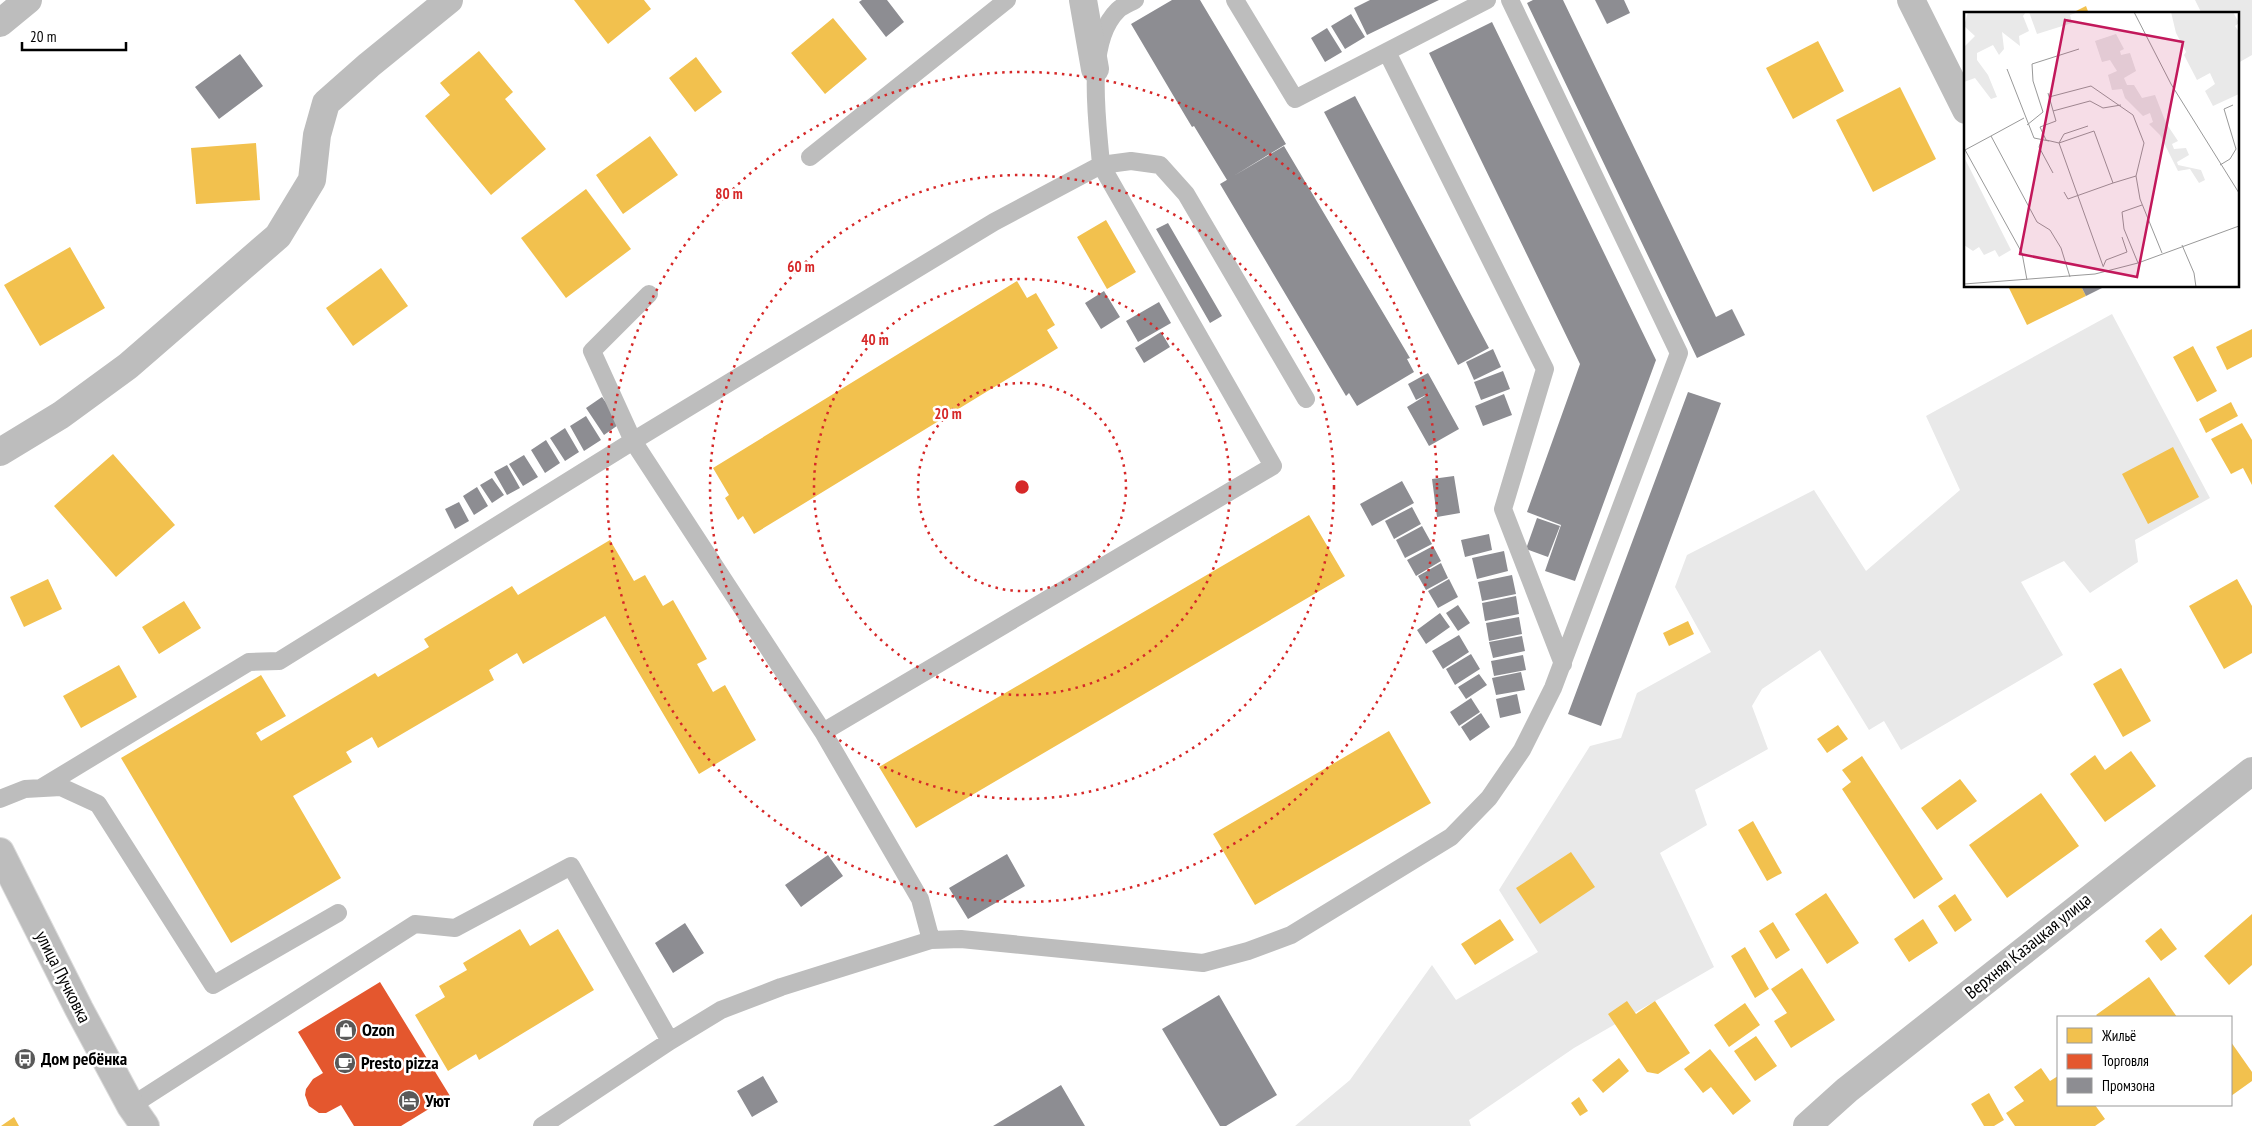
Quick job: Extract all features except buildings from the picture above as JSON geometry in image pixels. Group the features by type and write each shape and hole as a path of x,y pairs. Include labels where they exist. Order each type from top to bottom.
{"street":[{"path":"0,23 28,0"},
{"path":"0,452 61,415 128,366 278,236 312,180 317,135 326,103 448,0"},
{"path":"1083,0 1095,69"},
{"path":"1911,0 1964,106"},
{"name":"Верхняя Казацкая улица","path":"1807,1126 1870,1072 2252,771"},
{"name":"улица Пучковка","path":"0,852 79,1009 138,1116"}],"lane":[{"path":"810,157 1007,0"},
{"path":"823,732 1273,466 1101,165 1095,69 1102,35 1118,10 1135,0"},
{"path":"1235,0 1295,99 1487,0"},
{"path":"542,1126 670,1041 721,1010 781,987 931,940 961,939 1204,963 1248,951 1291,935 1451,837 1489,798 1522,750 1553,688 1679,353 1510,0"},
{"path":"1387,52 1545,369 1502,509 1563,664"},
{"path":"41,788 249,662 279,661 632,441 994,222 1101,165 1131,160 1160,165 1186,194 1306,399"},
{"path":"649,294 592,351 632,441 823,732 920,899 931,940"},
{"path":"0,800 25,789 61,787 98,804 213,985 338,913"},
{"path":"138,1116 415,924 455,928 571,866 670,1041"}],"shaded area":[{"path":"2195,0 2252,0 2252,55 2240,62 2240,12 2201,12"},
{"path":"2112,314 2210,498 2135,540 2138,562 2090,593 2064,561 2021,582 2063,655 1901,750 1884,721 1869,730 1820,650 1762,689 1752,706 1768,749 1695,790 1707,825 1660,853 1714,967 1574,1048 1469,1120 1471,1126 1295,1126 1350,1080 1432,965 1456,1000 1538,952 1499,890 1590,746 1621,738 1637,693 1711,652 1675,587 1687,555 1814,490 1866,571 1960,490 1926,416"}],"place":[{"name":"Ozon","path":"346,1030"},
{"name":"Дом ребёнка","path":"25,1059"},
{"name":"Presto pizza","path":"345,1063"},
{"name":"Уют","path":"409,1101"}]}
